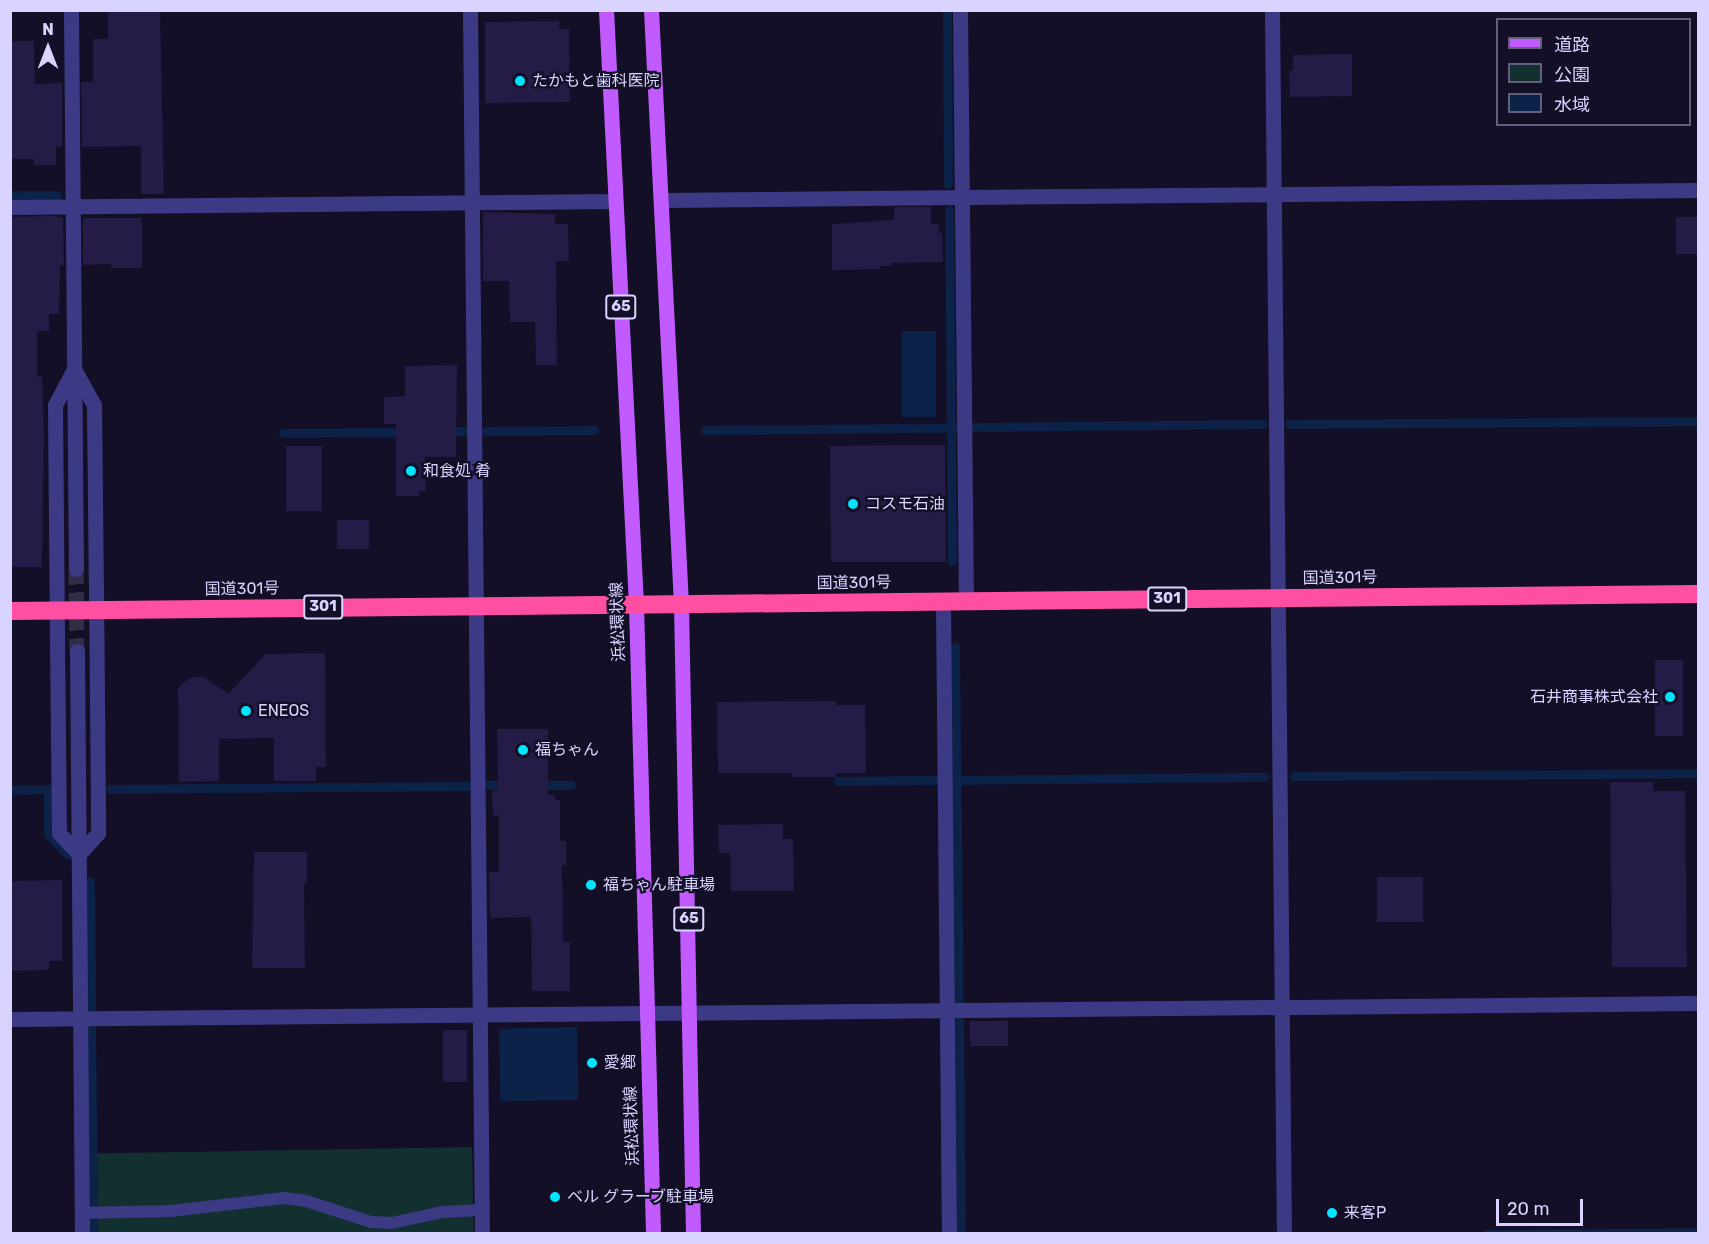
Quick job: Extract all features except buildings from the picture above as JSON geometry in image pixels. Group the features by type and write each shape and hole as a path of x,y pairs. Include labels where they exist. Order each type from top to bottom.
{"highway":[{"name":"国道301号","path":"10,611 1698,594"}],"main road":[{"name":"浜松環状線","path":"606,10 636,604 652,1233"},
{"name":"65","path":"651,10 681,604 689,896 688,1012 693,1233"}],"street":[{"path":"70,10 76,569"},
{"path":"470,10 482,1233"},
{"path":"960,10 966,601"},
{"path":"1272,10 1284,1233"},
{"path":"661,200 1698,190"},
{"path":"10,207 615,201"},
{"path":"74,369 94,405 98,833 79,855"},
{"path":"74,369 55,405 59,833 79,855"},
{"path":"943,602 949,1233"},
{"path":"77,651 82,1233"},
{"path":"10,1019 1698,1003"}],"lane":[{"path":"82,1213 153,1212 284,1198 306,1201 371,1222 392,1223 442,1212 482,1210"}],"green space":[{"path":"472,1147 474,1233 96,1234 95,1154"}],"water":[{"path":"902,331 936,331 936,417 902,417"},
{"path":"577,1027 578,1100 500,1101 499,1028"}],"waterway":[{"path":"947,10 948,184"},
{"path":"10,195 57,195"},
{"path":"949,210 952,561"},
{"path":"1289,424 1698,421"},
{"path":"972,427 1263,424"},
{"path":"705,430 954,428"},
{"path":"485,431 594,430"},
{"path":"445,431 464,431"},
{"path":"283,433 407,432"},
{"path":"955,647 959,1000"},
{"path":"1294,776 1698,773"},
{"path":"952,780 1264,777"},
{"path":"838,781 936,780"},
{"path":"489,785 508,785"},
{"path":"537,785 571,785"},
{"path":"110,789 467,786"},
{"path":"48,789 48,834 68,855"},
{"path":"10,790 50,789"},
{"path":"90,881 91,1007"},
{"path":"959,1021 961,1234"},
{"path":"91,1029 93,1204"},
{"path":"93,1221 93,1234"},
{"path":"1486,1234 1698,1232"}],"tunnel":[{"path":"76,569 77,651"}],"place":[{"name":"たかもと歯科医院","path":"520,81"},
{"name":"和食処 肴","path":"411,471"},
{"name":"コスモ石油","path":"853,504"},
{"name":"石井商事株式会社","path":"1670,697"},
{"name":"ENEOS","path":"246,711"},
{"name":"福ちゃん","path":"523,750"},
{"name":"福ちゃん駐車場","path":"591,885"},
{"name":"愛郷","path":"592,1063"},
{"name":"ベル グラーブ駐車場","path":"555,1197"},
{"name":"来客P","path":"1332,1213"}]}
